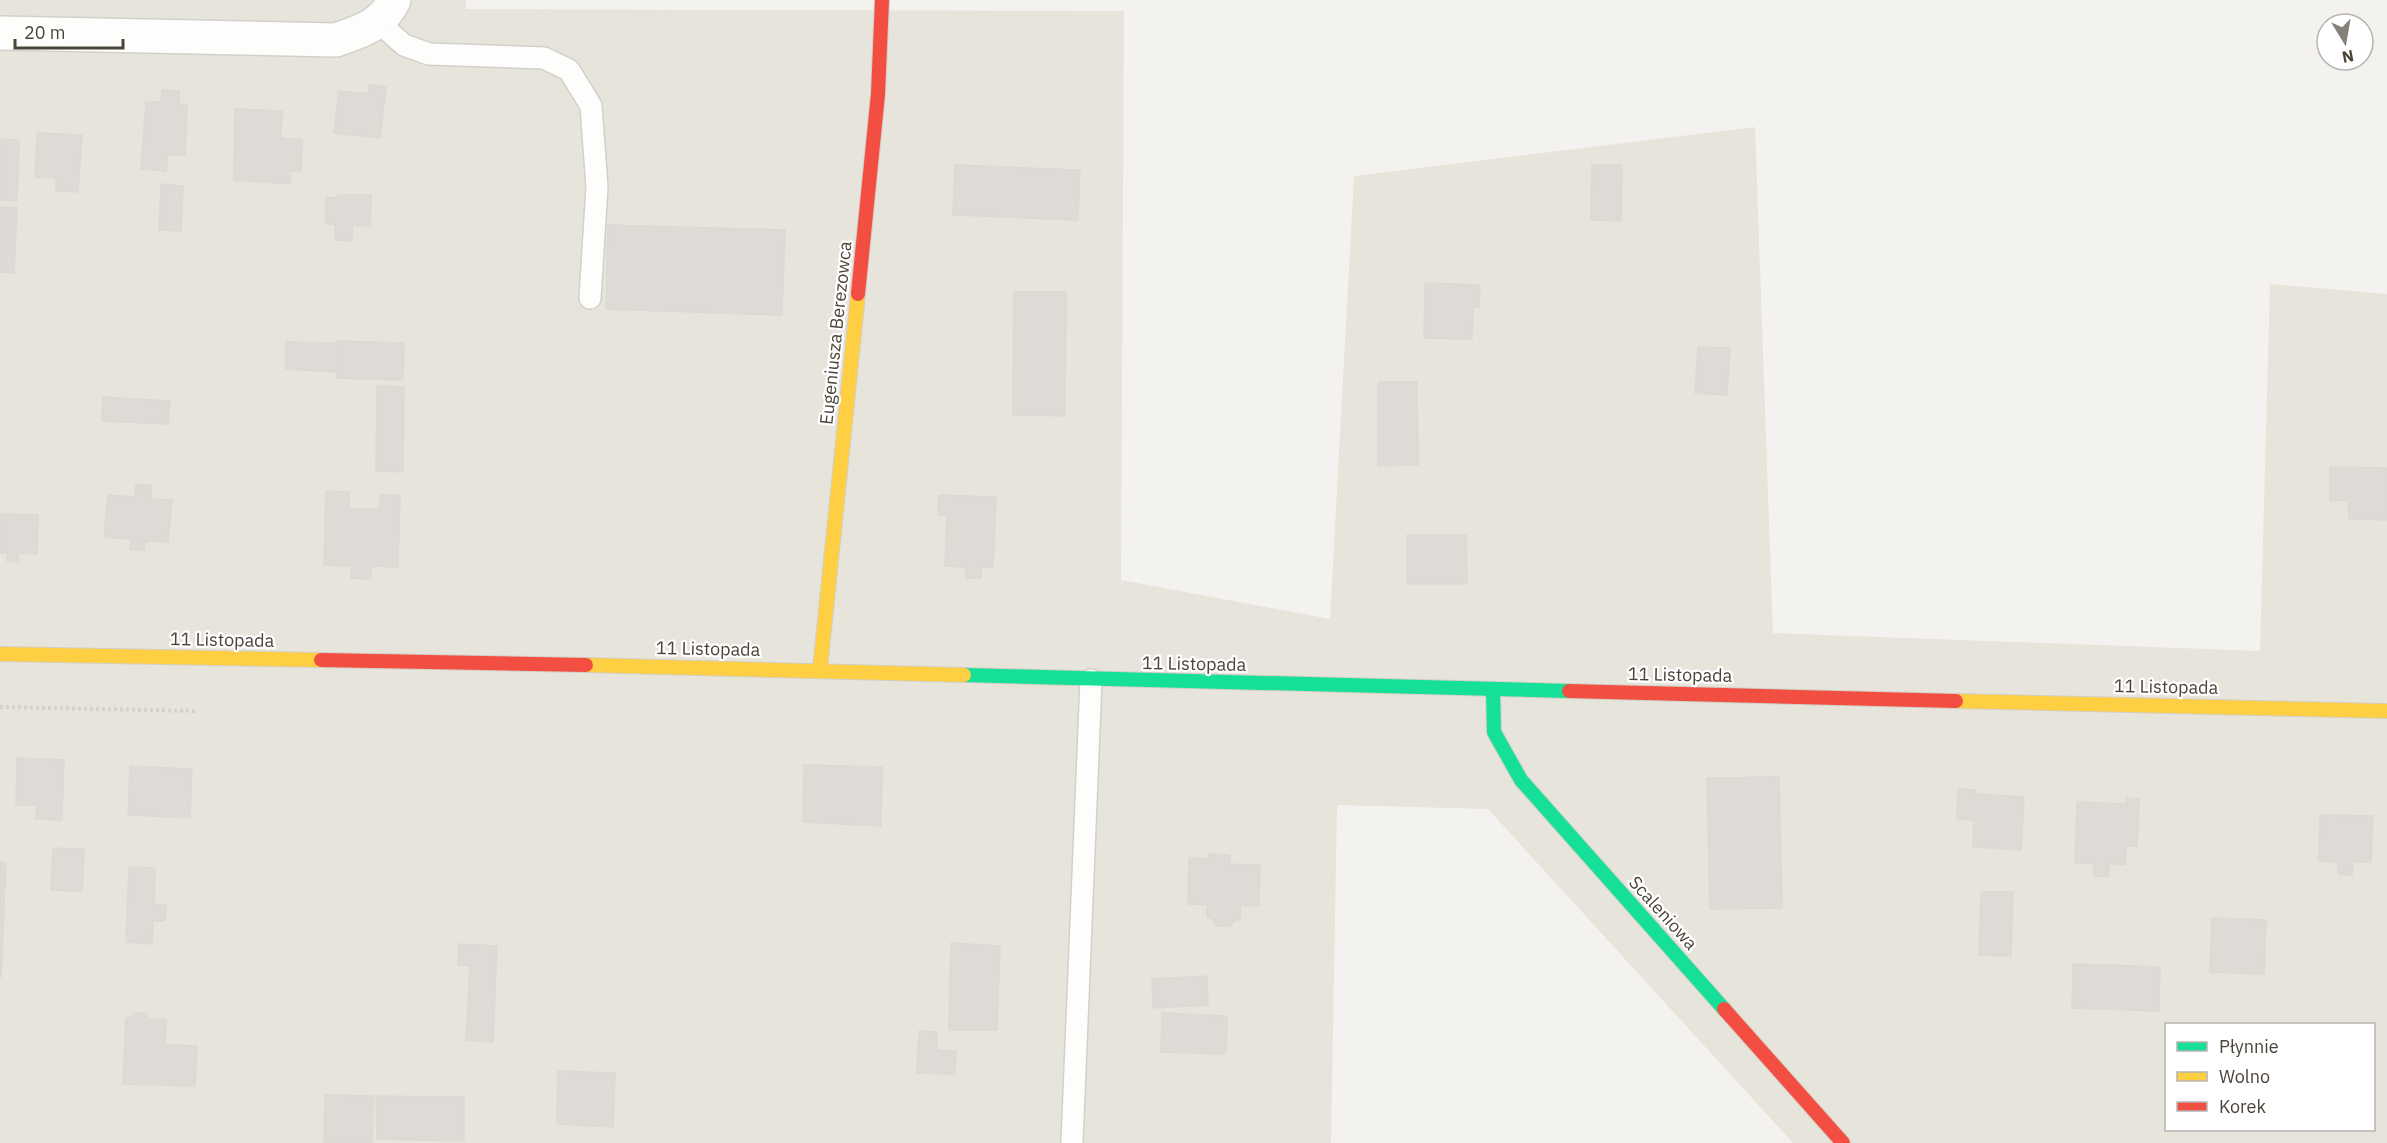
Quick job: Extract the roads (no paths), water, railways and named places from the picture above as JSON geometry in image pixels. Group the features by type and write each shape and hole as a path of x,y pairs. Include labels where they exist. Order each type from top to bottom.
{"main road":[{"name":"Eugeniusza Berezowca","path":"820,669 878,94 882,0"},
{"name":"11 Listopada","path":"0,654 820,669 1091,680 2387,711"},
{"name":"Scaleniowa","path":"1493,689 1494,732 1521,780 1843,1143"}],"street":[{"path":"0,33 336,40 362,31 386,11"}],"lane":[{"path":"386,11 404,45 429,54 544,58 569,70 591,106 597,187 590,298"},
{"path":"1072,1143 1091,680"}]}
